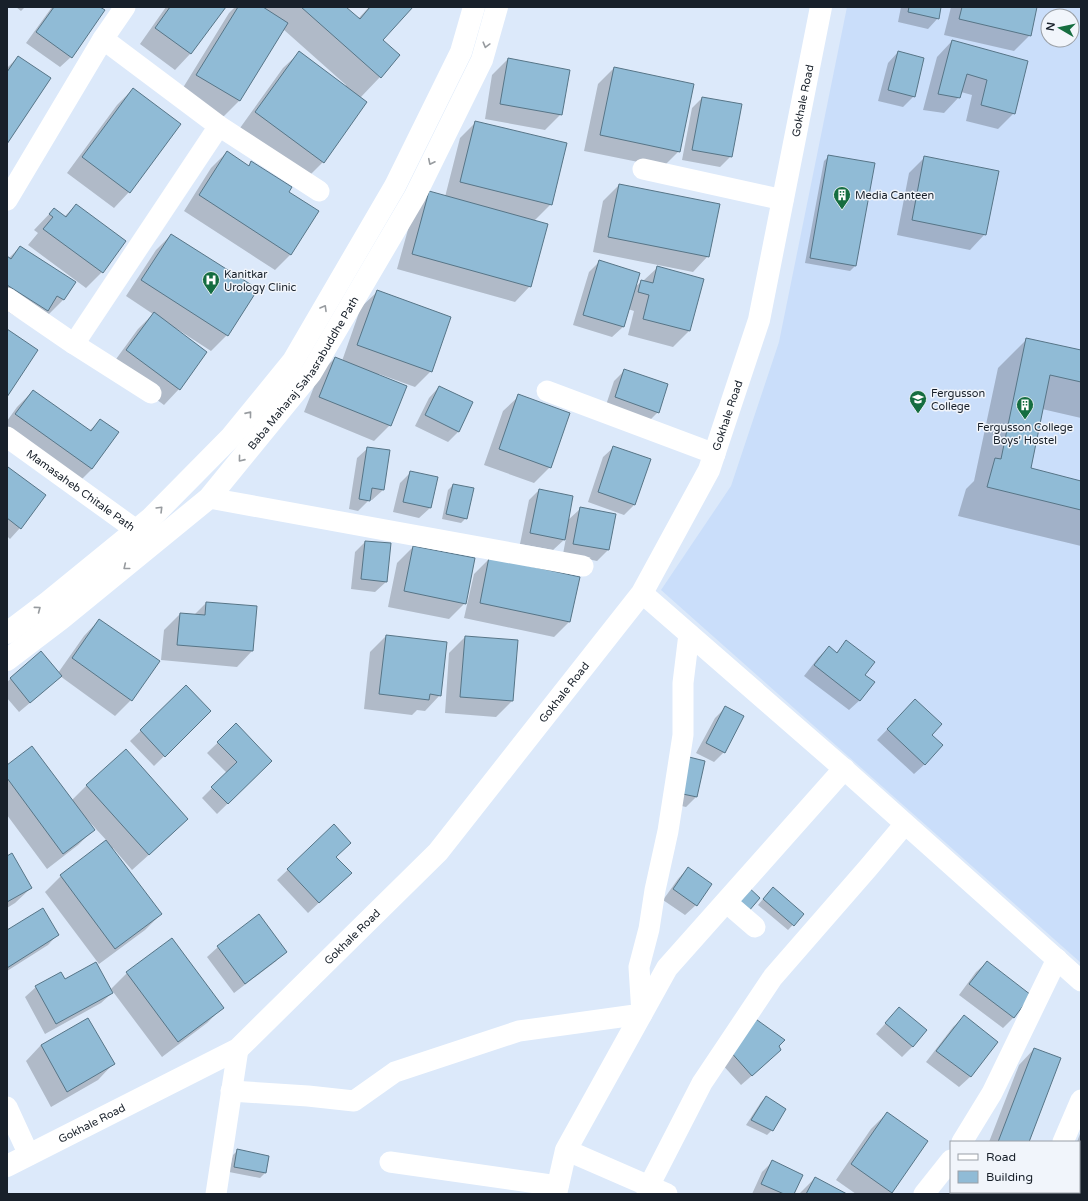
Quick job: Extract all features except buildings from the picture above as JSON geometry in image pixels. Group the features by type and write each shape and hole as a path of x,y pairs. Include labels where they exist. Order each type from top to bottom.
{"street":[{"path":"7,200 13,177 124,7"},
{"name":"Baba Maharaj Sahasrabuddhe Path","path":"7,633 48,602 156,512 231,437 293,361 395,186 461,52 474,7"},
{"name":"Baba Maharaj Sahasrabuddhe Path","path":"7,660 61,619 209,498 311,373 415,196 482,60 497,7"},
{"name":"Gokhale Road","path":"7,1166 238,1049 438,852 642,593 709,470 759,320 821,7"},
{"path":"103,39 219,126 319,191"},
{"path":"74,344 219,126"},
{"path":"643,169 783,200"},
{"path":"356,252 375,263"},
{"path":"7,298 74,344 151,393"},
{"path":"547,392 715,454"},
{"name":"Mamasaheb Chitale Path","path":"7,437 136,530 151,546"},
{"path":"209,498 583,566"},
{"path":"642,593 844,769 1081,981"},
{"path":"642,1014 639,967 649,929 655,890 668,831 683,735 683,683 689,634"},
{"path":"390,1162 557,1190 566,1150 667,968 844,769"},
{"path":"566,1150 654,1191 702,1083 773,977 905,824"},
{"path":"726,902 755,927"},
{"path":"963,1141 992,1093 1057,959"},
{"path":"231,1091 308,1096 354,1101 395,1072 519,1030 642,1014"},
{"path":"216,1194 238,1049"},
{"path":"1064,1141 1081,1100"},
{"path":"7,1107 29,1155"},
{"path":"924,1194 950,1161"}],"shaded area":[{"name":"Fergusson College","path":"847,7 1081,7 1081,963 661,590 731,486 779,342"}],"place":[{"name":"Media Canteen","path":"842,210"},
{"name":"Kanitkar Urology Clinic","path":"211,295"},
{"name":"Fergusson College","path":"918,414"},
{"name":"Fergusson College Boys' Hostel","path":"1025,420"}]}
